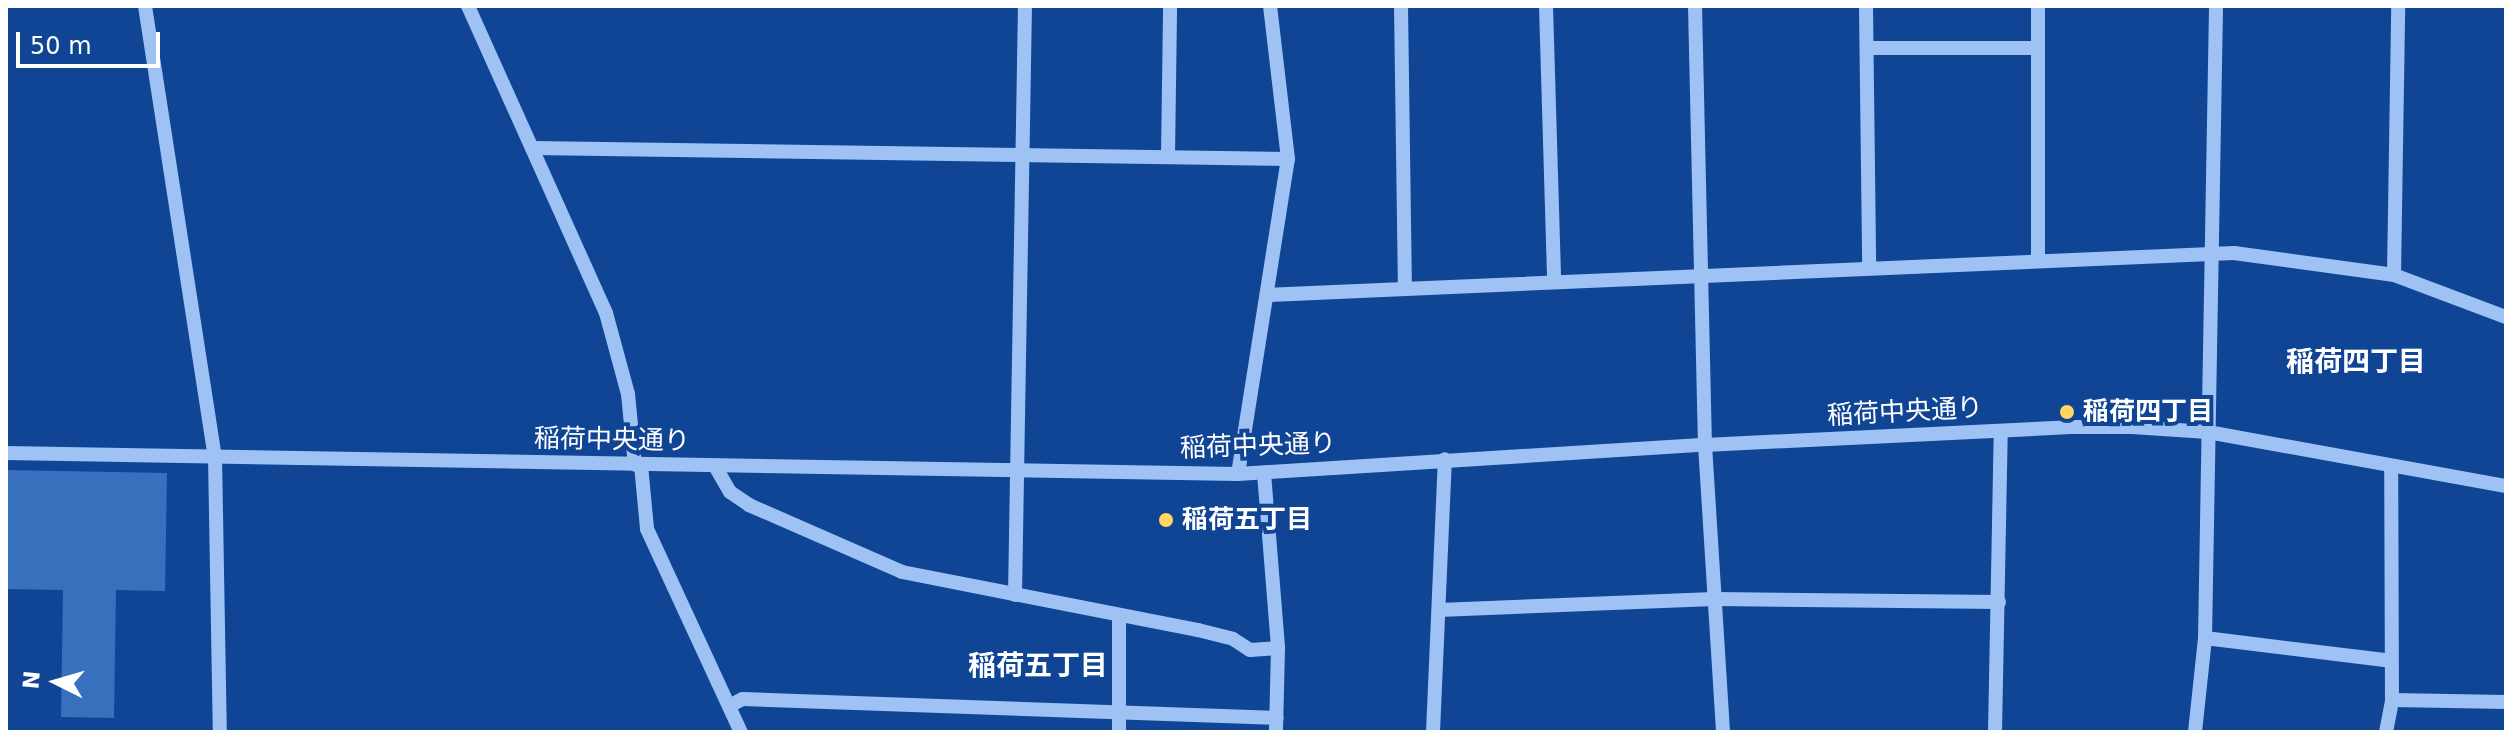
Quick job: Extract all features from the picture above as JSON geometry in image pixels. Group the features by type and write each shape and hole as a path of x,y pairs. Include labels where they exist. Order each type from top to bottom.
{"street":[{"path":"145,6 215,456 220,732"},
{"path":"468,6 606,313 628,394 647,529 741,732"},
{"path":"1015,595 1025,6"},
{"path":"1168,156 1170,6"},
{"path":"1238,474 1288,159 1270,6"},
{"path":"1401,6 1405,288"},
{"path":"1546,6 1554,280"},
{"path":"1695,6 1705,445 1723,732"},
{"path":"1866,6 1869,267"},
{"path":"2038,6 2038,259"},
{"path":"2195,732 2205,638 2216,6"},
{"path":"2394,275 2398,6"},
{"path":"1867,48 2037,48"},
{"path":"532,148 1288,159"},
{"path":"1267,295 2211,253 2394,275 2506,317"},
{"name":"稲荷中央通り","path":"6,453 1238,474 1445,459 2086,427 2208,432 2506,486"},
{"path":"1995,732 2001,431"},
{"path":"1433,732 1445,459"},
{"path":"715,466 730,492 749,505 902,572 1210,633 1233,639 1250,650 1278,648"},
{"path":"2386,732 2392,700 2391,466"},
{"path":"731,705 743,699 1276,725 1278,648 1264,473"},
{"path":"1439,610 1714,599 1999,602"},
{"path":"1119,615 1119,732"},
{"path":"2205,638 2391,661"},
{"path":"2392,700 2506,702"}],"building":[{"path":"6,470 167,473 165,591 116,590 114,718 61,717 63,590 6,589"}],"place":[{"name":"稲荷四丁目","path":"2067,412"},
{"name":"稲荷五丁目","path":"1166,520"}],"district":[{"name":"稲荷四丁目","path":"2356,362"},
{"name":"稲荷五丁目","path":"1038,666"}]}
